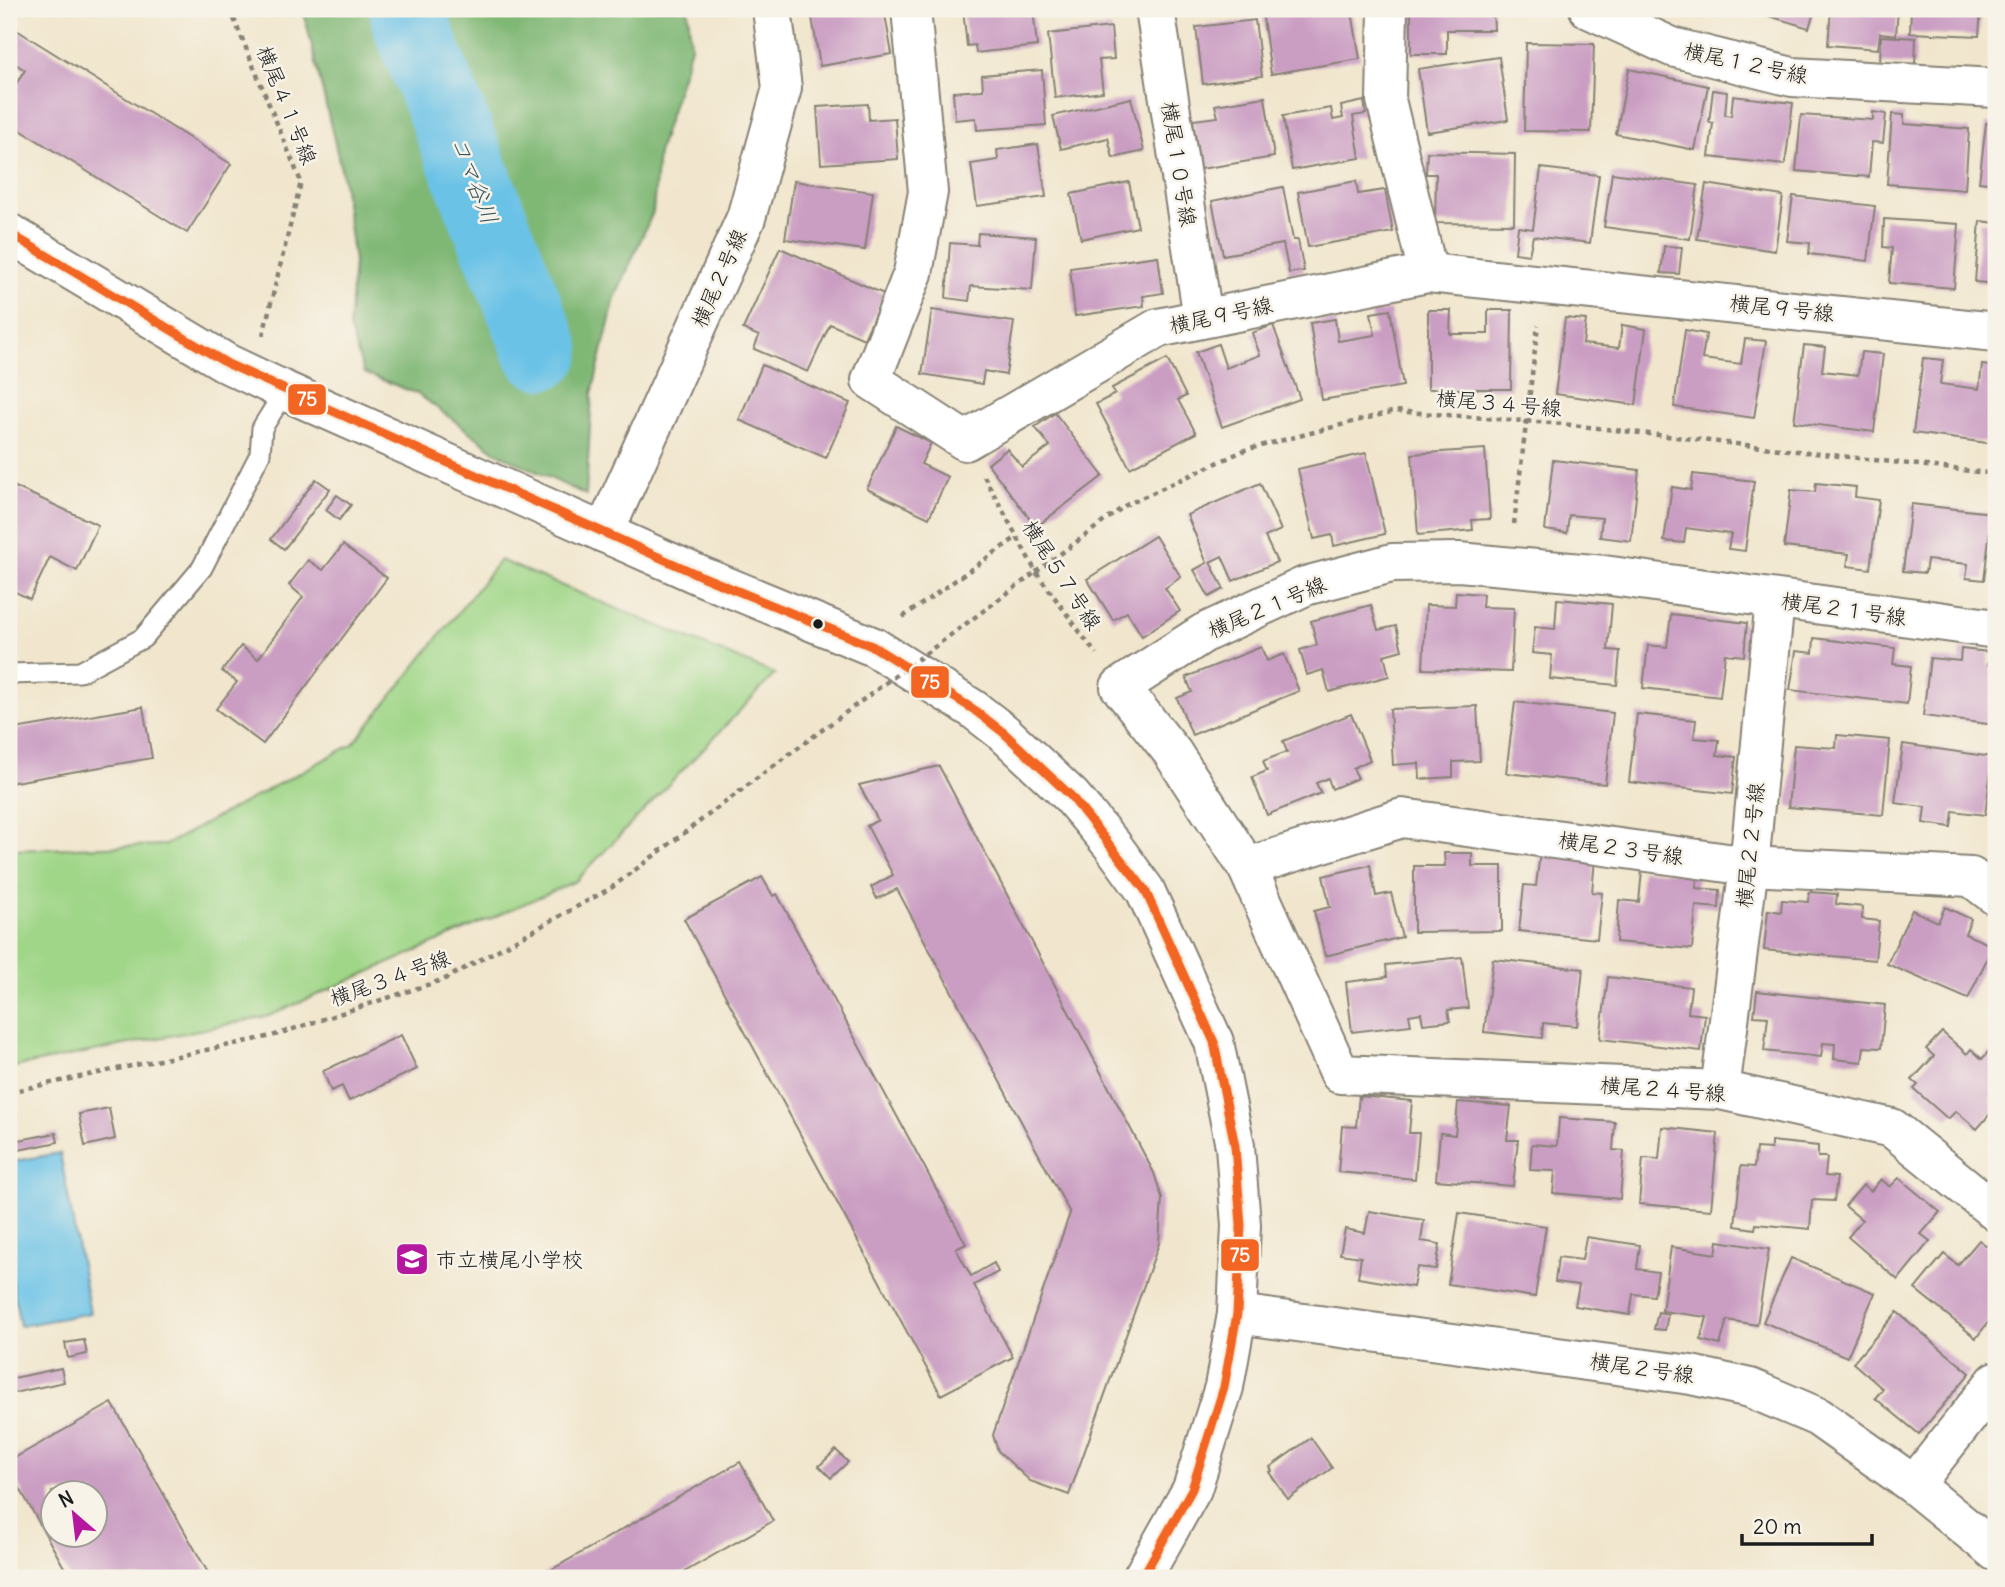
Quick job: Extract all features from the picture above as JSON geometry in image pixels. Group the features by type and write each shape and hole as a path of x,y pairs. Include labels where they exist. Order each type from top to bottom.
{"street":[{"name":"横尾２号線","path":"604,533 746,218 782,88 772,9"},
{"path":"911,9 928,192 913,273 871,380 965,441"},
{"name":"横尾１０号線","path":"1155,9 1203,318"},
{"path":"1388,9 1386,100 1428,273"},
{"name":"横尾１２号線","path":"1589,9 1672,47 1792,77 1996,88"},
{"path":"9,233 228,364 604,533 874,647 973,709 1004,733 1071,796 1113,846 1150,901 1214,1042 1235,1146 1241,1237 1237,1314 1224,1387 1192,1489 1142,1578"},
{"name":"横尾９号線","path":"965,441 1158,328 1428,273 1543,282 1996,332"},
{"name":"横尾２１号線","path":"1120,687 1204,633 1305,586 1392,563 1459,562 1604,575 1996,629"},
{"name":"横尾２２号線","path":"1720,1090 1749,866 1775,600"},
{"path":"1120,687 1172,752 1247,867"},
{"name":"横尾２３号線","path":"1247,867 1402,818 1749,866 1971,877 1996,896"},
{"name":"横尾２４号線","path":"1247,867 1340,1074 1720,1090 1892,1128 1996,1212"},
{"name":"横尾２号線","path":"1237,1314 1691,1375 1750,1388 1818,1417 1914,1485 1996,1552"},
{"path":"1914,1485 1996,1381"}],"lane":[{"path":"9,674 80,672 143,638 202,568 260,454 262,428 285,391"}],"path":[{"name":"横尾４１号線","path":"230,9 301,182 263,336"},
{"path":"1510,567 1543,282"},
{"name":"横尾３４号線","path":"9,1092 272,1036 445,979 611,888 1126,505 1245,450 1395,411 1525,421 1996,474"},
{"name":"横尾５７号線","path":"965,441 1036,572 1120,687"},
{"path":"900,619 1017,537"}],"green space":[{"path":"303,9 688,9 691,47 658,153 653,212 615,298 592,394 586,495 499,454 418,394 364,373 349,327 354,261 342,173"},
{"path":"500,560 775,674 576,881 269,1016 9,1068 9,850 165,845 353,744"}],"water":[{"path":"60,1153 90,1313 20,1326 9,1267 9,1162"}],"building":[{"path":"884,9 892,54 820,66 811,11"},
{"path":"963,9 1033,9 1037,46 976,53 975,45 967,46"},
{"path":"1330,9 1331,15 1352,12 1360,59 1271,74 1262,11"},
{"path":"1411,9 1493,9 1494,30 1447,30 1447,54 1411,54"},
{"path":"1757,9 1815,9 1809,28 1756,12"},
{"path":"1831,9 1898,9 1896,35 1880,33 1878,49 1828,45"},
{"path":"1911,9 1981,9 1979,36 1910,33"},
{"path":"1255,20 1262,76 1203,84 1196,27"},
{"path":"1111,27 1114,59 1099,60 1103,92 1055,98 1048,34"},
{"path":"15,29 231,164 187,233 9,123 9,95 25,70 9,60 9,38"},
{"path":"1881,36 1916,38 1915,65 1880,63"},
{"path":"1526,43 1594,44 1591,132 1524,131"},
{"path":"1499,57 1508,120 1427,132 1418,69"},
{"path":"1629,69 1708,86 1695,150 1616,134"},
{"path":"1042,70 1046,125 977,130 976,118 955,120 953,92 983,90 982,75"},
{"path":"1713,90 1727,92 1725,115 1731,116 1733,96 1793,103 1785,165 1709,157"},
{"path":"1265,97 1274,157 1200,169 1193,120 1218,117 1215,105"},
{"path":"1131,98 1144,151 1113,158 1108,138 1061,149 1053,116"},
{"path":"1364,101 1366,114 1353,116 1360,158 1292,170 1283,116 1331,108 1333,120 1343,118 1341,106"},
{"path":"868,104 869,120 895,118 898,159 821,164 817,107"},
{"path":"1873,112 1886,114 1883,143 1872,142 1869,177 1796,171 1801,115 1873,120"},
{"path":"1892,114 1904,115 1904,124 1969,129 1965,190 1887,184"},
{"path":"1986,123 1996,124 1996,184 1979,182"},
{"path":"1038,144 1046,197 977,206 971,164 998,160 997,150"},
{"path":"1427,152 1515,154 1514,224 1435,223 1436,174 1426,174"},
{"path":"1541,168 1599,175 1590,243 1533,236 1529,255 1515,253 1518,227 1533,229"},
{"path":"1612,173 1698,185 1690,239 1604,227"},
{"path":"794,181 873,192 865,250 785,239"},
{"path":"1356,181 1358,194 1385,190 1393,232 1308,247 1298,192"},
{"path":"1129,182 1138,227 1081,239 1071,194"},
{"path":"1706,184 1783,196 1775,251 1697,239"},
{"path":"1283,187 1293,240 1298,240 1304,271 1289,273 1283,244 1223,255 1212,201"},
{"path":"1793,196 1875,206 1868,261 1809,254 1810,243 1787,241"},
{"path":"1884,219 1959,224 1954,288 1889,283 1892,248 1883,247"},
{"path":"1980,221 1996,223 1996,284 1975,282"},
{"path":"978,233 1036,237 1032,290 971,286 969,301 946,298 950,243 977,245"},
{"path":"1664,246 1682,247 1679,274 1661,273"},
{"path":"780,248 884,294 864,339 830,324 808,372 754,349 759,336 743,329"},
{"path":"1158,256 1163,293 1143,296 1144,306 1075,316 1070,268"},
{"path":"932,310 1014,322 1006,375 984,371 982,384 922,374"},
{"path":"1390,310 1403,386 1322,400 1310,323 1335,319 1338,341 1375,335 1371,313"},
{"path":"1428,310 1451,310 1450,334 1488,334 1488,310 1512,310 1511,389 1428,389"},
{"path":"1565,318 1586,320 1583,344 1619,348 1622,325 1646,329 1636,405 1555,394"},
{"path":"1273,325 1300,399 1222,427 1196,352 1218,344 1226,368 1260,355 1252,333"},
{"path":"1685,330 1706,334 1702,359 1741,364 1745,339 1766,341 1754,418 1674,407"},
{"path":"1804,345 1825,347 1822,371 1858,375 1861,352 1883,354 1874,432 1794,422"},
{"path":"1923,358 1943,360 1940,384 1979,389 1982,365 1996,367 1995,444 1913,433"},
{"path":"1167,359 1186,396 1178,400 1196,433 1130,468 1096,404 1115,394 1112,388"},
{"path":"762,365 850,403 826,458 739,420"},
{"path":"1055,413 1103,476 1036,527 988,464 1007,449 1022,467 1050,446 1035,427"},
{"path":"896,426 931,443 921,464 948,477 929,518 867,489"},
{"path":"1485,449 1490,519 1472,520 1473,530 1418,535 1412,454"},
{"path":"1366,453 1385,534 1334,546 1332,535 1314,539 1298,469"},
{"path":"1553,460 1639,470 1631,541 1600,537 1602,518 1569,515 1567,533 1545,530"},
{"path":"1693,474 1754,481 1745,551 1728,549 1731,534 1686,528 1684,543 1664,541 1672,487 1691,490"},
{"path":"316,479 330,489 284,549 271,539"},
{"path":"1260,483 1281,530 1265,537 1277,562 1233,581 1222,556 1210,562 1224,589 1209,597 1194,570 1207,563 1187,515"},
{"path":"1816,483 1856,487 1855,497 1879,500 1870,569 1847,566 1849,554 1784,547 1791,490 1815,492"},
{"path":"9,484 98,525 77,571 50,557 30,599 9,589"},
{"path":"337,495 351,505 339,520 326,510"},
{"path":"1911,504 1992,513 1984,580 1966,578 1968,564 1927,560 1925,573 1903,571"},
{"path":"1155,536 1181,577 1165,588 1180,611 1142,636 1127,612 1113,620 1087,579"},
{"path":"343,545 387,578 263,744 216,709 237,682 222,671 241,646 258,659 303,597 289,585 308,560 323,570"},
{"path":"1456,592 1483,594 1482,607 1514,608 1511,672 1423,669 1426,605 1455,606"},
{"path":"1557,599 1612,604 1608,650 1620,651 1617,685 1550,679 1552,655 1532,653 1535,627 1555,629"},
{"path":"1371,605 1378,630 1396,626 1402,650 1384,655 1389,676 1329,692 1323,670 1307,675 1300,650 1317,645 1311,621"},
{"path":"1671,614 1747,623 1744,656 1725,654 1720,697 1643,688 1648,645 1667,647"},
{"path":"1814,638 1895,648 1893,664 1911,666 1907,704 1790,690 1796,651 1813,653"},
{"path":"1261,647 1267,661 1284,654 1299,691 1192,735 1177,698 1192,692 1186,677"},
{"path":"1961,649 1989,652 1988,665 1996,666 1996,725 1923,716 1930,658 1960,661"},
{"path":"1515,702 1613,713 1605,784 1506,773"},
{"path":"1477,706 1480,761 1453,762 1453,777 1420,779 1419,763 1393,765 1390,709"},
{"path":"143,707 152,758 9,783 9,730"},
{"path":"1351,714 1370,760 1353,768 1358,778 1332,789 1328,778 1316,783 1321,793 1267,815 1252,777 1267,771 1263,761 1287,752 1283,741"},
{"path":"1637,714 1696,720 1694,738 1719,740 1717,755 1736,757 1732,794 1629,782"},
{"path":"1837,735 1890,740 1883,815 1788,807 1794,745 1836,748"},
{"path":"1903,744 1993,757 1985,815 1953,811 1951,827 1923,823 1925,807 1895,803"},
{"path":"939,766 1154,1173 1162,1198 1159,1243 1069,1495 1030,1481 998,1451 993,1435 1070,1213 897,889 877,899 871,887 893,875 867,826 878,820 859,785"},
{"path":"1444,853 1472,853 1472,866 1502,866 1502,931 1414,932 1414,866 1445,866"},
{"path":"1540,853 1595,859 1592,892 1602,893 1597,939 1519,931 1524,885 1536,886"},
{"path":"1370,865 1376,896 1391,893 1402,937 1325,956 1314,911 1330,907 1323,876"},
{"path":"1642,870 1698,874 1696,888 1720,890 1719,908 1696,906 1692,949 1616,942 1619,900 1639,902"},
{"path":"762,877 773,896 777,894 966,1244 956,1249 971,1276 994,1263 998,1272 974,1285 1013,1357 941,1395 684,919"},
{"path":"1809,892 1837,894 1836,904 1863,907 1862,919 1879,921 1875,960 1764,950 1768,910 1781,912 1782,900 1808,902"},
{"path":"1945,907 1971,919 1965,934 1993,946 1968,999 1887,964 1912,910 1938,922"},
{"path":"1462,957 1468,1008 1448,1010 1450,1021 1423,1024 1421,1013 1409,1015 1411,1025 1352,1032 1346,982 1387,977 1386,965"},
{"path":"1493,959 1583,969 1577,1026 1543,1023 1542,1038 1484,1032"},
{"path":"1608,977 1691,987 1688,1013 1705,1015 1701,1051 1600,1039"},
{"path":"1757,991 1885,1005 1881,1048 1864,1047 1862,1062 1834,1059 1835,1044 1823,1043 1821,1057 1764,1051 1768,1017 1754,1016"},
{"path":"1942,1032 1967,1054 1971,1049 1982,1059 1989,1051 1996,1058 1996,1093 1989,1100 1996,1107 1977,1129 1956,1111 1948,1119 1914,1089 1918,1085 1912,1080 1934,1056 1926,1049"},
{"path":"401,1035 417,1069 349,1101 342,1086 331,1091 323,1071"},
{"path":"1359,1096 1412,1101 1409,1133 1419,1133 1415,1179 1338,1172 1342,1126 1356,1127"},
{"path":"1458,1102 1511,1106 1507,1140 1518,1140 1513,1186 1436,1180 1440,1133 1455,1135"},
{"path":"109,1108 115,1139 85,1146 79,1114"},
{"path":"1559,1118 1615,1122 1613,1150 1624,1151 1620,1199 1553,1193 1555,1171 1530,1170 1532,1144 1557,1146"},
{"path":"1662,1127 1718,1133 1711,1210 1639,1204 1643,1158 1659,1159"},
{"path":"56,1133 58,1142 9,1152 9,1142"},
{"path":"1771,1141 1818,1146 1818,1157 1827,1157 1825,1176 1837,1177 1834,1201 1812,1200 1810,1229 1756,1224 1755,1229 1735,1226 1741,1166 1754,1167 1756,1148 1771,1149"},
{"path":"1899,1178 1940,1212 1921,1234 1930,1241 1898,1280 1848,1237 1862,1220 1845,1206 1863,1185 1871,1191 1881,1179 1890,1187"},
{"path":"1369,1211 1424,1220 1421,1241 1440,1244 1436,1269 1417,1267 1413,1287 1358,1278 1361,1257 1340,1254 1345,1229 1365,1233"},
{"path":"1459,1213 1546,1226 1535,1297 1448,1284"},
{"path":"1586,1237 1640,1245 1637,1269 1658,1272 1654,1296 1633,1294 1630,1315 1575,1306 1579,1285 1555,1282 1558,1257 1582,1260"},
{"path":"1979,1240 1996,1253 1996,1312 1976,1338 1915,1289 1944,1254 1958,1265"},
{"path":"1718,1241 1769,1249 1757,1325 1727,1320 1720,1345 1701,1340 1707,1317 1662,1311 1671,1247 1716,1254"},
{"path":"1791,1258 1875,1293 1847,1357 1763,1322"},
{"path":"1658,1312 1668,1314 1665,1330 1654,1329"},
{"path":"1897,1312 1970,1373 1919,1434 1875,1398 1883,1389 1853,1363"},
{"path":"84,1340 87,1354 68,1358 65,1343"},
{"path":"61,1368 64,1382 9,1394 9,1379"},
{"path":"112,1403 211,1578 70,1578 53,1548 108,1548 108,1478 38,1478 38,1521 9,1469 9,1461"},
{"path":"1311,1438 1332,1468 1288,1499 1269,1472 1272,1471 1270,1467"},
{"path":"836,1450 848,1462 831,1478 819,1466"},
{"path":"740,1462 773,1521 681,1574 684,1578 537,1578"}],"waterway":[{"name":"コマ谷川","path":"408,9 410,22 542,351"}],"transit line":[{"name":"75","path":"9,233 228,364 701,576 874,647 973,709 1004,733 1071,796 1145,890 1214,1042 1235,1146 1241,1225 1237,1314 1224,1387 1192,1489 1142,1578"}],"place":[{"name":"市立横尾小学校","path":"412,1259"}]}
